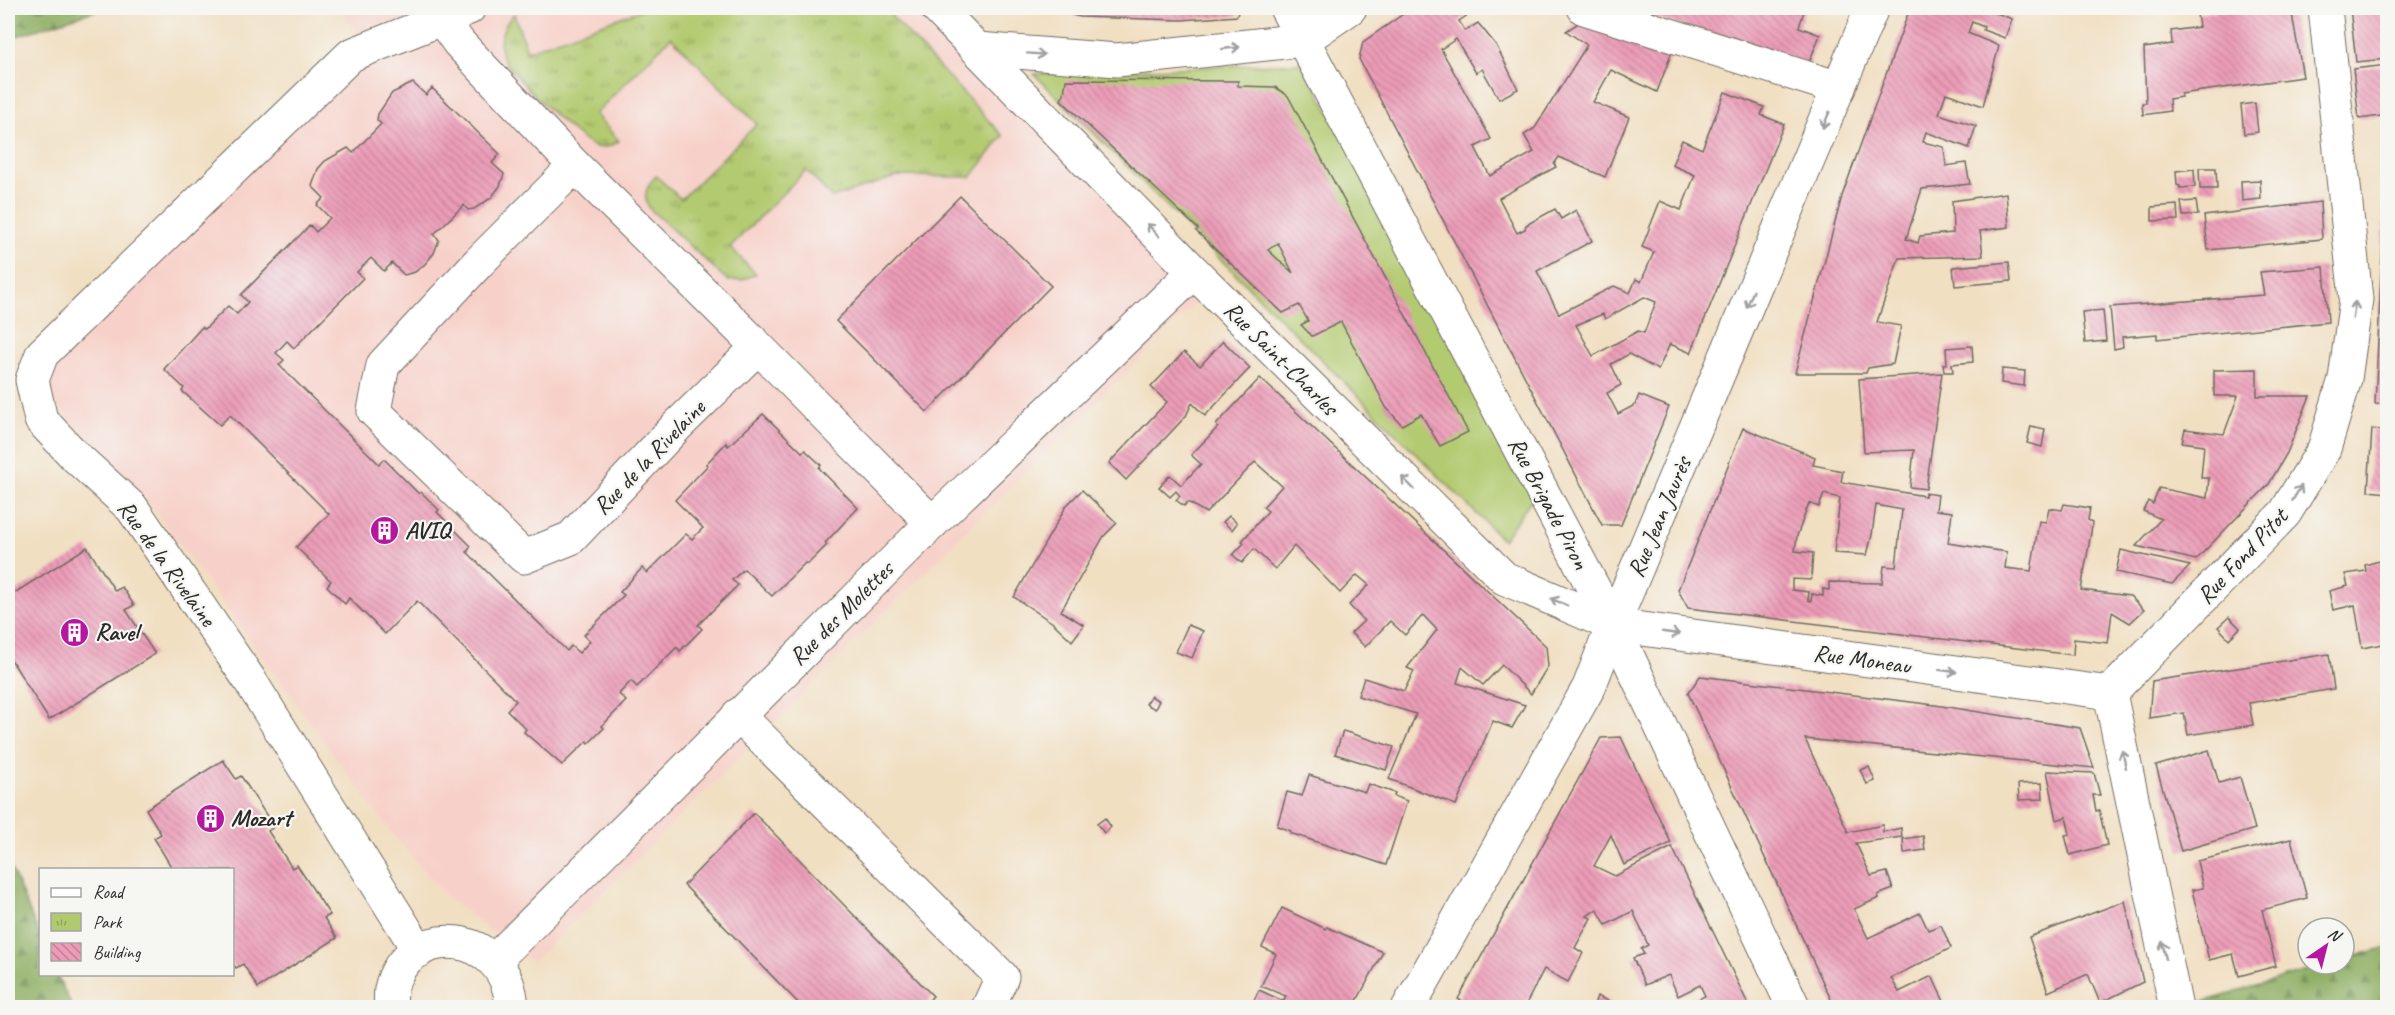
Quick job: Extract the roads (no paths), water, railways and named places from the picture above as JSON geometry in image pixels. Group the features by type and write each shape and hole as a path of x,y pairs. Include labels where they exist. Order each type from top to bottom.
{"street":[{"name":"Rue Saint-Charles","path":"938,8 1194,272 1504,578 1613,625"},
{"name":"Rue Brigade Piron","path":"1286,8 1613,625 1794,1008"},
{"path":"978,49 1117,60 1303,40 1350,8"},
{"path":"1584,8 1839,88"},
{"name":"Rue Jean Jaurès","path":"1408,1008 1589,687 1872,8"},
{"name":"Rue Fond Pitot","path":"2110,693 2285,513 2324,449 2345,379 2356,299 2325,8"},
{"name":"Rue de la Rivelaine","path":"419,951 249,679 132,508 75,456 41,420 32,380 42,354 351,55 455,13 459,43 575,166 932,523"},
{"name":"Rue de la Rivelaine","path":"575,166 479,262 383,365 374,411 524,557 571,538 677,426 758,347"},
{"name":"Rue des Molettes","path":"494,961 932,523 1194,272"},
{"name":"Rue Moneau","path":"1613,625 2110,693"},
{"path":"2110,693 2176,1008"},
{"path":"738,715 1002,977 988,1008"},
{"path":"390,1008 391,988 399,970 419,951 429,946 448,942 468,944 486,953 501,968 509,986 512,1008"}],"place":[{"name":"AVIQ","path":"384,530"},
{"name":"Ravel","path":"74,632"},
{"name":"Mozart","path":"210,818"}]}
